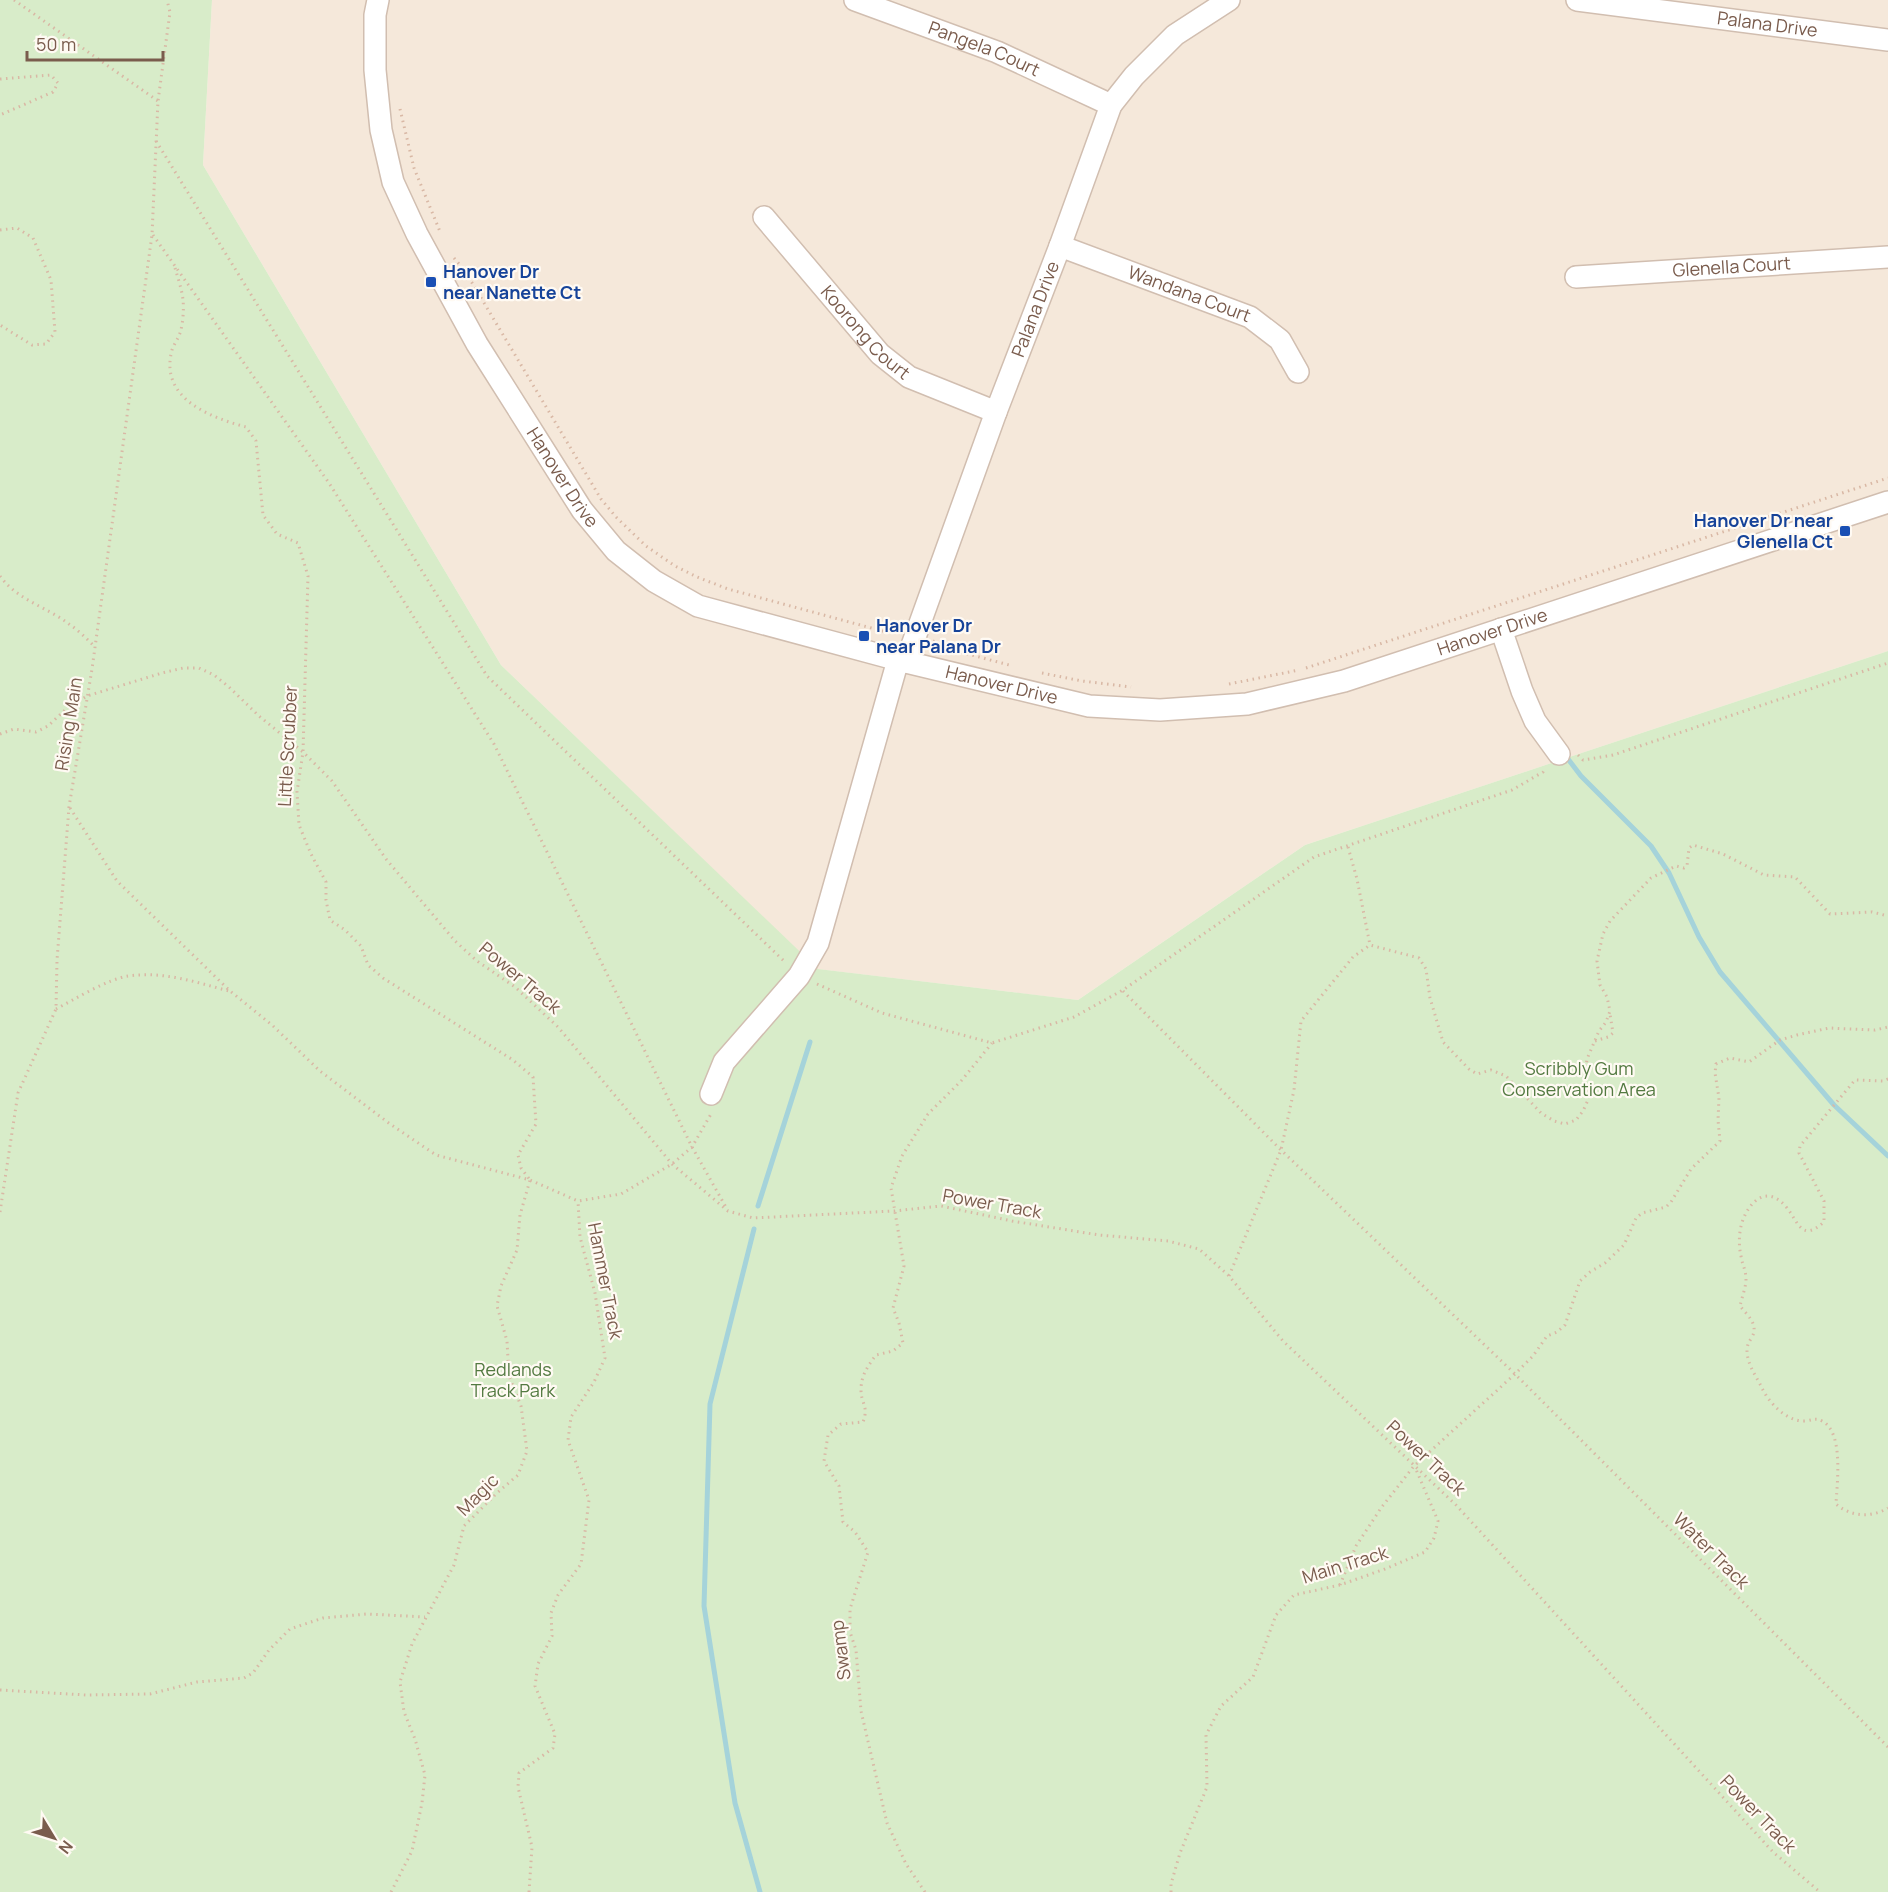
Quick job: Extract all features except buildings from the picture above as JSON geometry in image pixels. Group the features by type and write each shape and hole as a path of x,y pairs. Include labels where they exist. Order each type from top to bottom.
{"street":[{"name":"Hanover Drive","path":"378,0 375,15 375,70 381,130 393,182 417,234 477,344 582,510 616,551 654,581 698,606 902,661 1089,706 1160,710 1247,704 1344,681 1888,502"},
{"name":"Pangela Court","path":"855,0 997,52 1111,105"},
{"name":"Palana Drive","path":"711,1094 724,1062 799,976 818,943 902,661 1060,246 1111,105 1134,76 1175,35 1229,0"},
{"name":"Palana Drive","path":"1576,0 1888,40"},
{"name":"Koorong Court","path":"764,217 880,354 909,377 996,412"},
{"name":"Wandana Court","path":"1060,246 1250,317 1280,340 1298,372"},
{"name":"Glenella Court","path":"1576,277 1888,257"},
{"path":"1501,629 1535,721 1559,754"}],"path":[{"path":"14,0 158,101"},
{"name":"Rising Main","path":"0,1212 18,1093 56,1009 57,960 69,807 87,696 152,235 158,101 170,12 167,0"},
{"path":"0,78 51,75 58,83 53,92 0,116"},
{"path":"398,99 414,168 443,239"},
{"path":"156,141 487,676 799,976 882,1013 992,1043 1074,1017 1123,990 1314,857 1512,790 1543,772 1548,761 1572,749 1583,760 1613,755 1888,663"},
{"path":"0,230 17,228 33,238 51,280 55,332 46,344 32,345 0,325"},
{"path":"152,235 329,483 494,744 692,1147 728,1211"},
{"path":"449,249 465,271 601,499 616,518 646,546 675,566 728,589 886,633 902,626"},
{"name":"Little Scrubber","path":"175,267 183,300 181,332 172,350 170,374 179,394 192,404 222,420 246,427 256,441 263,515 277,534 298,543 308,576 303,752 297,792 299,825 326,882 326,900 330,920 345,930 361,946 369,965 383,978 513,1060 534,1077 536,1124 518,1155 521,1168 530,1180"},
{"path":"1228,684 1307,668 1888,478"},
{"path":"0,576 6,585 36,606 68,623 94,646"},
{"path":"934,642 964,653 1017,667"},
{"name":"Power Track","path":"87,696 183,668 199,668 214,675 229,687 333,781 386,859 455,941 477,961 515,987 558,1027 672,1164 728,1211 753,1218 894,1211 941,1206 1012,1221 1099,1235 1168,1240 1199,1249 1229,1276 1283,1341 1456,1505 1773,1852 1820,1892"},
{"path":"1038,672 1082,681 1139,688"},
{"path":"0,734 14,729 36,732 48,726 65,710 87,696"},
{"path":"69,807 117,881 230,992 272,1025 320,1071 390,1124 436,1155 530,1180 578,1201 621,1194 672,1164 692,1147 711,1113 711,1094"},
{"path":"1595,1041 1613,1033 1607,997 1600,985 1597,961 1603,934 1610,921 1652,878 1672,868 1688,866 1689,848 1693,845 1697,844 1724,854 1764,875 1795,877 1830,914 1872,912 1888,916"},
{"path":"1347,846 1358,879 1370,945"},
{"path":"1370,945 1419,958 1426,969 1430,998 1443,1042 1469,1069 1477,1074 1491,1070 1506,1076 1541,1113 1554,1121 1565,1124 1576,1120 1583,1111 1588,1100 1584,1083 1587,1059 1610,1011"},
{"path":"1229,1276 1281,1150 1294,1090 1301,1021 1353,957 1370,945"},
{"path":"56,1009 126,976 174,976 230,992"},
{"name":"Water Track","path":"1123,990 1281,1150 1515,1374 1888,1747"},
{"path":"1340,1585 1356,1546 1381,1508 1414,1466 1515,1374 1533,1356 1547,1336 1557,1332 1564,1325 1580,1281 1605,1263 1624,1245 1636,1218 1642,1213 1666,1207 1671,1202 1691,1169 1720,1141 1716,1064 1730,1058 1749,1062 1780,1040 1829,1028 1875,1030 1888,1027"},
{"path":"894,1211 891,1188 902,1156 928,1114 962,1080 992,1043"},
{"path":"1888,1079 1883,1082 1855,1080 1800,1146 1799,1153 1824,1201 1824,1222 1809,1230 1803,1229 1797,1225 1788,1208 1776,1198 1766,1195 1760,1197 1748,1209 1742,1222 1740,1239 1746,1282 1740,1306 1753,1322 1754,1333 1747,1347 1748,1361 1764,1392 1779,1411 1791,1418 1804,1421 1815,1418 1824,1422 1831,1431 1837,1446 1836,1504 1842,1509 1863,1516 1888,1508"},
{"name":"Magic","path":"391,1892 412,1851 425,1775 415,1739 404,1712 400,1682 412,1644 454,1565 464,1526 496,1493 518,1475 527,1451 521,1406 509,1376 507,1341 497,1306 501,1286 517,1250 520,1215 530,1180"},
{"name":"Hammer Track","path":"529,1892 532,1846 518,1787 519,1773 553,1748 555,1734 535,1686 538,1664 552,1636 551,1613 558,1595 581,1564 589,1500 568,1440 571,1417 594,1382 605,1358 595,1293 580,1237 578,1201"},
{"name":"Swamp","path":"894,1211 904,1266 893,1308 903,1343 893,1352 876,1355 865,1369 861,1391 867,1412 863,1422 841,1424 828,1435 824,1461 838,1486 843,1522 855,1532 868,1552 850,1609 850,1632 856,1650 861,1711 887,1823 906,1864 925,1892"},
{"name":"Main Track","path":"1171,1892 1180,1853 1207,1787 1206,1735 1221,1706 1253,1677 1276,1616 1293,1595 1340,1585 1425,1552 1434,1538 1438,1521 1414,1466"},
{"path":"0,1690 86,1695 150,1694 196,1682 244,1678 253,1673 269,1650 290,1629 323,1618 367,1614 425,1617"}],"shaded area":[{"path":"212,0 1888,0 1888,651 1305,845 1078,1000 817,969 501,665 203,165"}],"green space":[{"name":"Redlands Track Park","path":"0,0 212,0 203,165 501,665 818,969 1078,1000 1305,845 1888,651 1888,1892 0,1892"}],"waterway":[{"path":"1565,755 1581,776 1651,846 1669,873 1699,937 1720,972 1834,1105 1888,1156"},
{"path":"758,1206 810,1042"},
{"path":"754,1229 710,1404 704,1606 735,1803 760,1892"}],"place":[{"name":"Hanover Dr near Nanette Ct","path":"431,282"},
{"name":"Hanover Dr near Glenella Ct","path":"1845,531"},
{"name":"Hanover Dr near Palana Dr","path":"864,636"}],"park label":[{"name":"Scribbly Gum Conservation Area","path":"1579,1079"}]}
